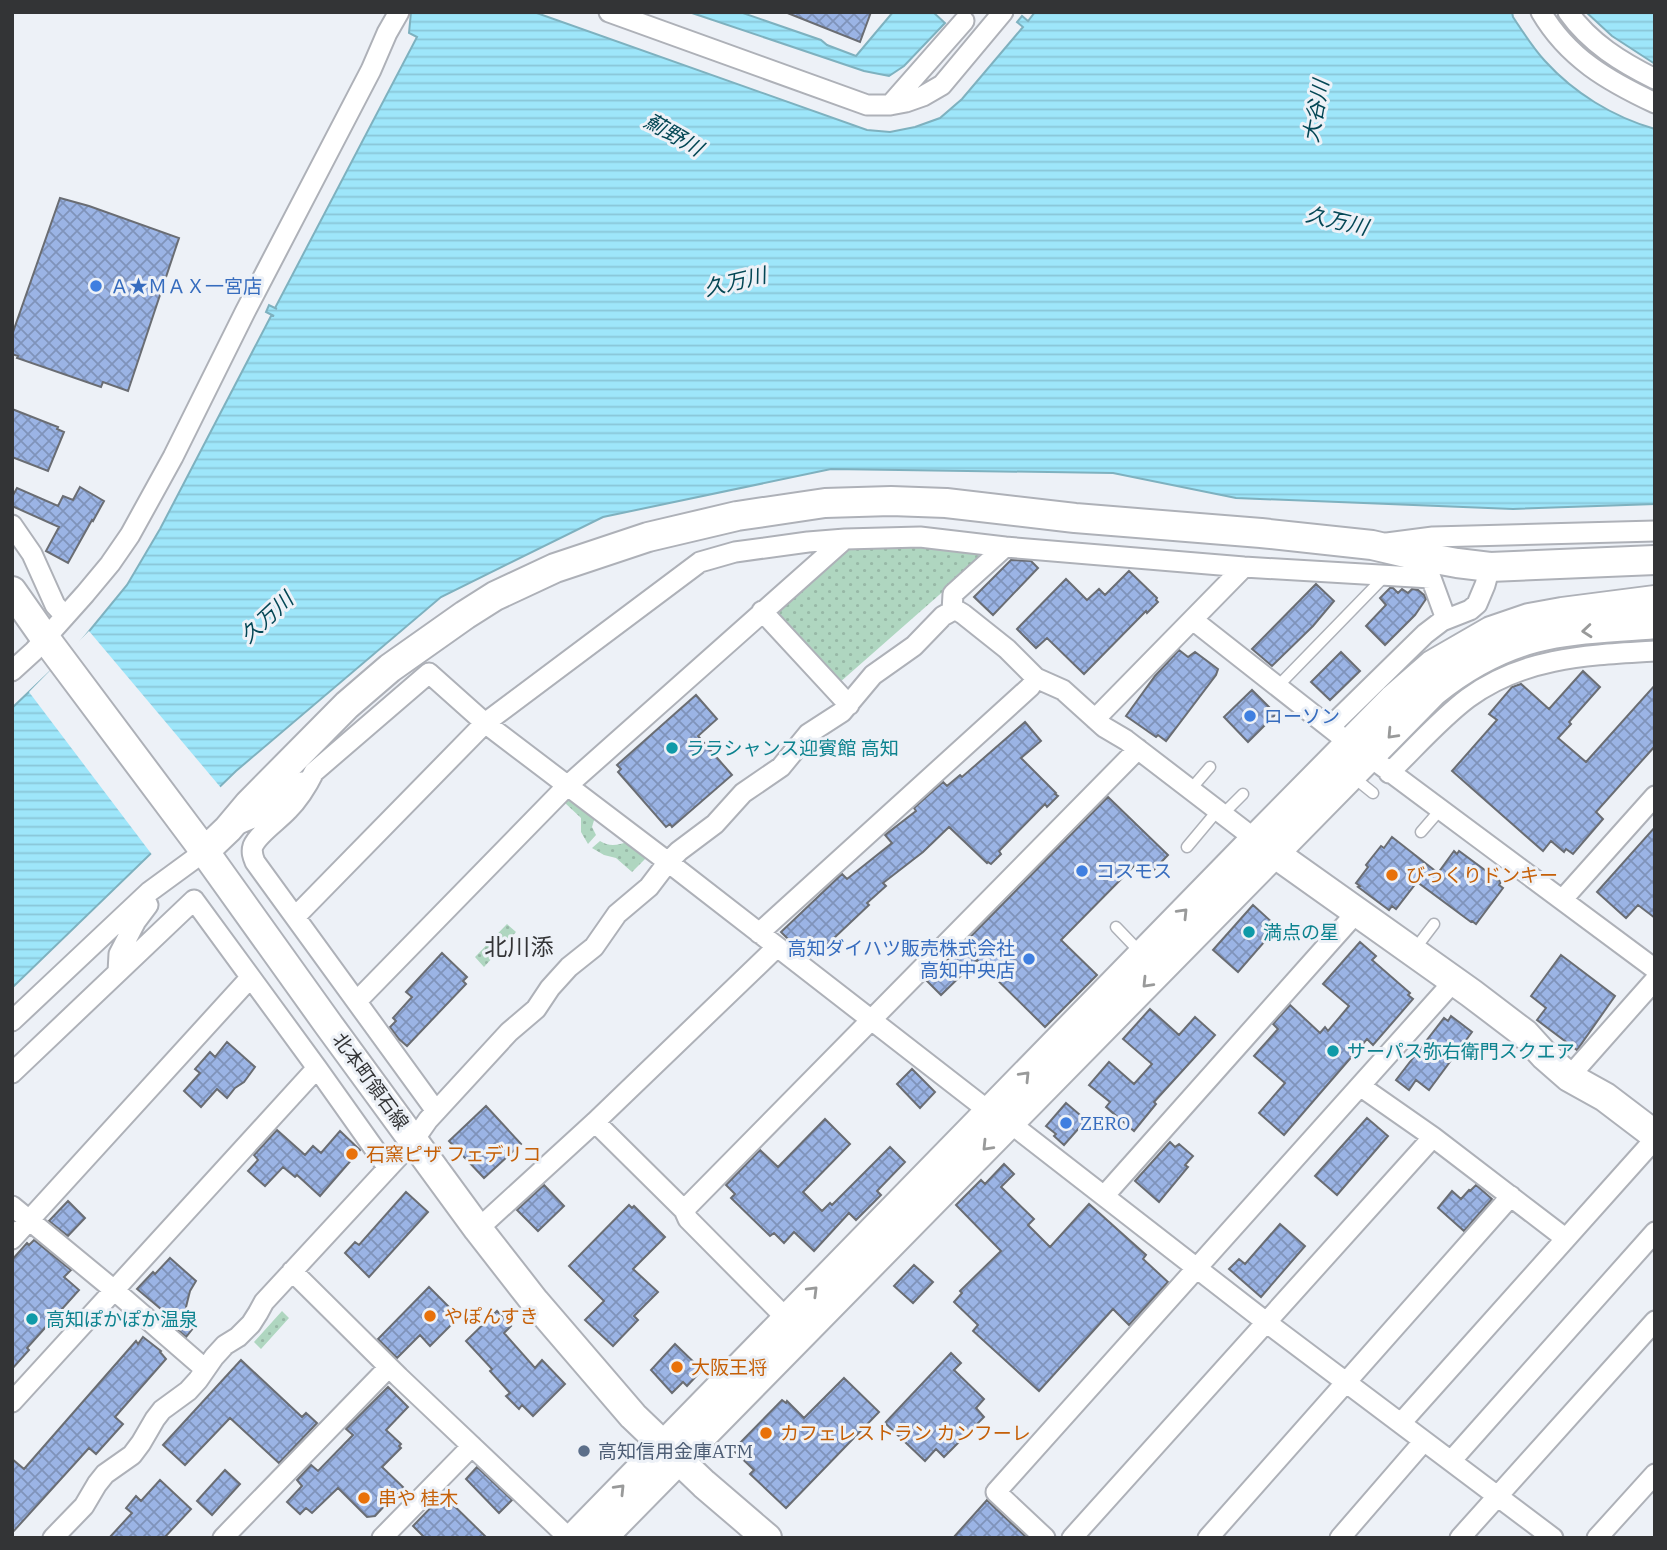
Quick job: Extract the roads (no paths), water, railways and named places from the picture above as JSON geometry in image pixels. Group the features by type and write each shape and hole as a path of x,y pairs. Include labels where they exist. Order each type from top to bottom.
{"street":[{"path":"984,35 987,12"},
{"path":"613,13 867,104 890,105 923,96 942,85 1003,12"},
{"path":"1541,12 1559,39 1579,59 1605,78 1655,103"},
{"path":"1568,12 1583,31 1605,51 1655,79"},
{"path":"12,671 49,643 65,616 110,564 130,535 371,70 392,19"},
{"path":"890,105 964,21"},
{"path":"228,829 249,804 347,705 390,668 495,596 555,568 648,537 737,516 825,503 946,503 1372,545 1444,561 1490,567 1655,560"},
{"path":"12,525 32,554 55,605 65,616"},
{"path":"1372,545 1433,537 1655,531"},
{"path":"295,917 485,723 700,562 735,552 845,538 920,537 1005,547 1244,567 1431,578 1446,620"},
{"path":"357,1001 435,930 556,806 567,786 845,538"},
{"path":"952,611 953,594 1005,547"},
{"path":"1095,719 1244,567"},
{"path":"292,1271 389,1367 571,1538 671,1453 1265,846 1346,746 1425,634 1477,604 1490,567"},
{"name":"北本町領石線","path":"12,591 201,846 478,1229 535,1302 633,1416 704,1484 767,1538"},
{"path":"1346,746 1432,665 1492,631 1540,616 1655,600"},
{"path":"762,611 849,705"},
{"path":"53,1538 84,1506 105,1474 132,1455 162,1410 188,1391 225,1345 251,1324 264,1302 414,1140 436,1111 509,1032 536,1009 569,967 594,947 617,914 649,887 678,851 715,824 743,793 781,767 808,734 834,718 849,705 873,675 914,646 936,621 952,611 963,614 1036,678 1063,690 1095,719 1265,846 1323,880 1356,913 1467,987 1525,1034 1569,1077 1605,1097 1655,1137 1591,1203 1566,1238 1401,1423"},
{"path":"1193,620 1278,686 1346,746 1440,810 1655,969"},
{"path":"1346,746 1434,691 1461,670 1521,642 1558,633 1655,624"},
{"path":"1346,746 1468,698 1494,682 1529,667 1563,659 1655,650"},
{"path":"118,972 119,954 136,921 165,882 201,846 228,829 255,817 314,772 429,673 485,723 870,1020 1553,1538"},
{"path":"759,933 1030,687 1036,678"},
{"path":"684,1210 1138,749"},
{"path":"314,772 290,808 258,839 252,848 252,855 436,1111"},
{"path":"1562,900 1655,796"},
{"path":"602,1538 786,1318 1000,1118 1143,955 1265,846"},
{"path":"12,1021 149,892 165,882"},
{"path":"12,1073 194,900 388,1168"},
{"path":"1104,1196 1356,913"},
{"path":"478,1229 595,1122 776,947"},
{"path":"12,1239 250,978"},
{"path":"1569,1077 1655,980"},
{"path":"1045,1538 996,1492 1360,1086 1467,987"},
{"path":"12,1402 317,1068"},
{"path":"1360,1086 1433,1137 1566,1238"},
{"path":"595,1122 684,1210 688,1219 786,1318"},
{"path":"1072,1538 1433,1137"},
{"path":"1208,1538 1511,1196"},
{"path":"12,1206 205,1369"},
{"path":"1451,1461 1655,1232"},
{"path":"1460,1538 1655,1321"},
{"path":"223,1538 389,1367"},
{"path":"1340,1538 1424,1441"},
{"path":"382,1538 472,1446"},
{"path":"1597,1538 1655,1474"}],"lane":[{"path":"1278,686 1386,575"},
{"path":"1346,746 1373,793"},
{"path":"1191,789 1210,767"},
{"path":"1187,847 1243,794"},
{"path":"1421,832 1440,810"},
{"path":"1413,952 1434,924"},
{"path":"1116,927 1143,955"}],"water":[{"path":"411,12 534,12 867,130 890,132 940,118 962,99 1023,27 1017,22 1022,16 1028,21 1035,12 1512,12 1536,51 1556,73 1609,111 1655,129 1655,504 1513,509 1236,498 1113,473 831,469 603,517 441,597 236,771 12,988 12,708 77,646 127,585 160,529 271,316 274,316 266,312 269,305 275,308 417,37 409,33"},
{"path":"689,12 740,12 821,40 856,56 893,12 933,12 945,23 904,66 889,76 864,71"},
{"path":"1586,12 1655,12 1655,64 1612,36"}],"place":[{"name":"Ａ★ＭＡＸ一宮店","path":"96,286"},
{"name":"ローソン","path":"1250,716"},
{"name":"ララシャンス迎賓館 高知","path":"672,748"},
{"name":"コスモス","path":"1082,871"},
{"name":"びっくりドンキー","path":"1392,875"},
{"name":"満点の星","path":"1249,932"},
{"name":"高知ダイハツ販売株式会社 高知中央店","path":"1029,959"},
{"name":"サーパス弥右衛門スクエア","path":"1333,1051"},
{"name":"ZERO","path":"1066,1123"},
{"name":"石窯ピザ フェデリコ","path":"352,1154"},
{"name":"やぽんすき","path":"430,1316"},
{"name":"高知ぽかぽか温泉","path":"32,1319"},
{"name":"大阪王将","path":"677,1367"},
{"name":"カフェレストラン カンフーレ","path":"766,1433"},
{"name":"高知信用金庫ATM","path":"584,1451"},
{"name":"串や 桂木","path":"364,1498"}],"district":[{"name":"北川添","path":"519,946"}],"water label":[{"name":"大谷川","path":"1315,111"},
{"name":"薊野川","path":"674,134"},
{"name":"久万川","path":"1337,220"},
{"name":"久万川","path":"735,281"},
{"name":"久万川","path":"266,617"}]}
